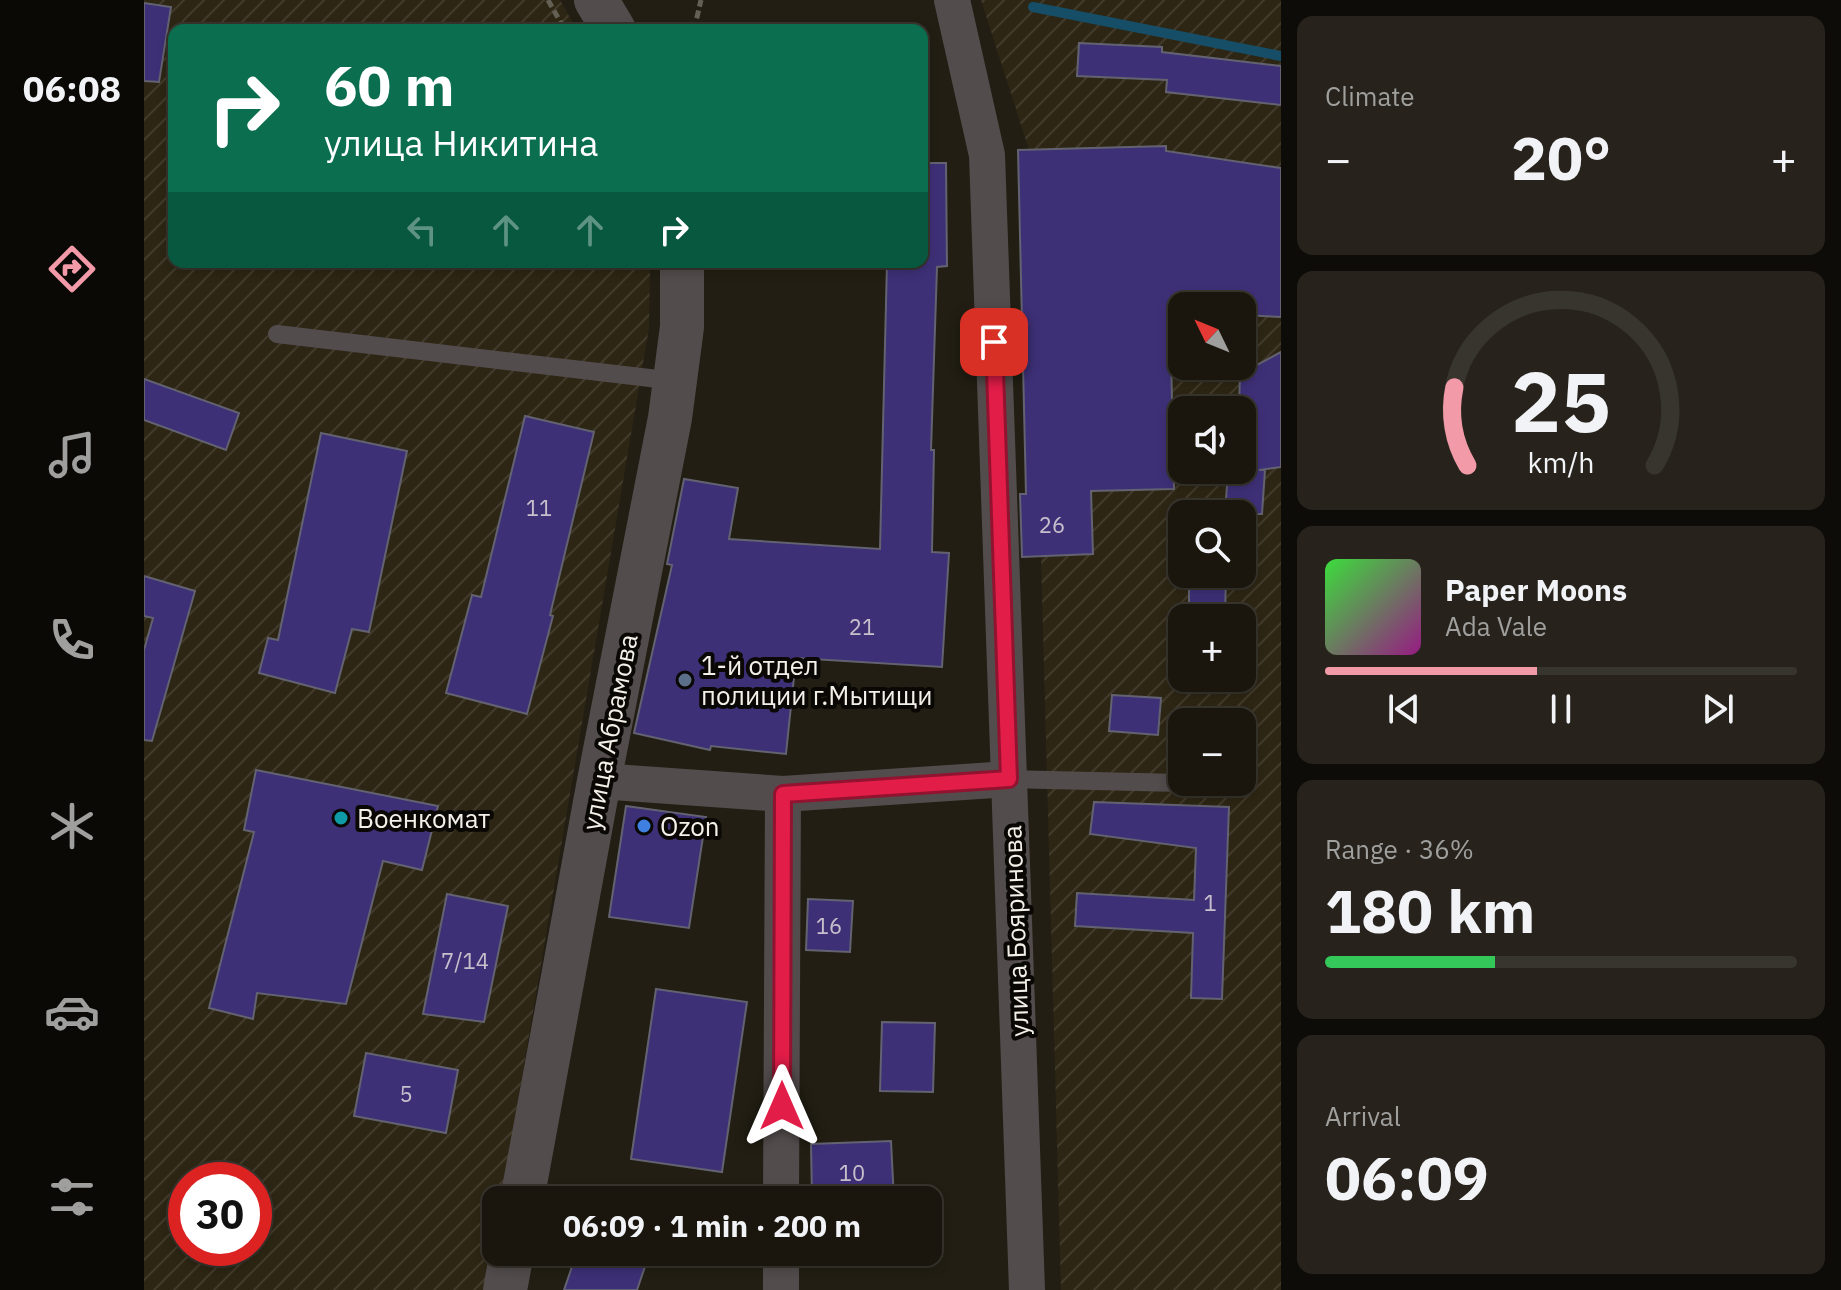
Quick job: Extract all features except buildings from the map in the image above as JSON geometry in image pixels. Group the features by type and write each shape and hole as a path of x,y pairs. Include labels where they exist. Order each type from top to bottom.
{"street":[{"path":"596,0 610,24"},
{"name":"улица Бояринова","path":"952,0 987,155 1027,1290"},
{"name":"улица Абрамова","path":"525,1186 670,418 682,327 682,268"},
{"path":"599,781 783,794 1009,779"},
{"path":"781,1186 783,794"},
{"path":"505,1290 509,1266"},
{"path":"781,1266 781,1290"}],"lane":[{"path":"277,334 675,381"},
{"path":"1009,779 1168,783"}],"path":[{"path":"548,0 562,24"},
{"path":"695,24 701,0"}],"shaded area":[{"path":"144,0 560,0 574,24 168,24 168,268 650,268 649,328 503,1186 482,1186 482,1266 491,1266 487,1290 144,1290"},
{"path":"981,0 1281,0 1281,1290 1061,1290 1030,153"}],"waterway":[{"path":"1033,7 1281,56"}],"place":[{"name":"1-й отдел полиции г.Мытищи","path":"685,680"},
{"name":"Военкомат","path":"341,818"},
{"name":"Ozon","path":"644,826"}],"route":[{"path":"782,1106 783,794 1009,779 994,342"}]}
